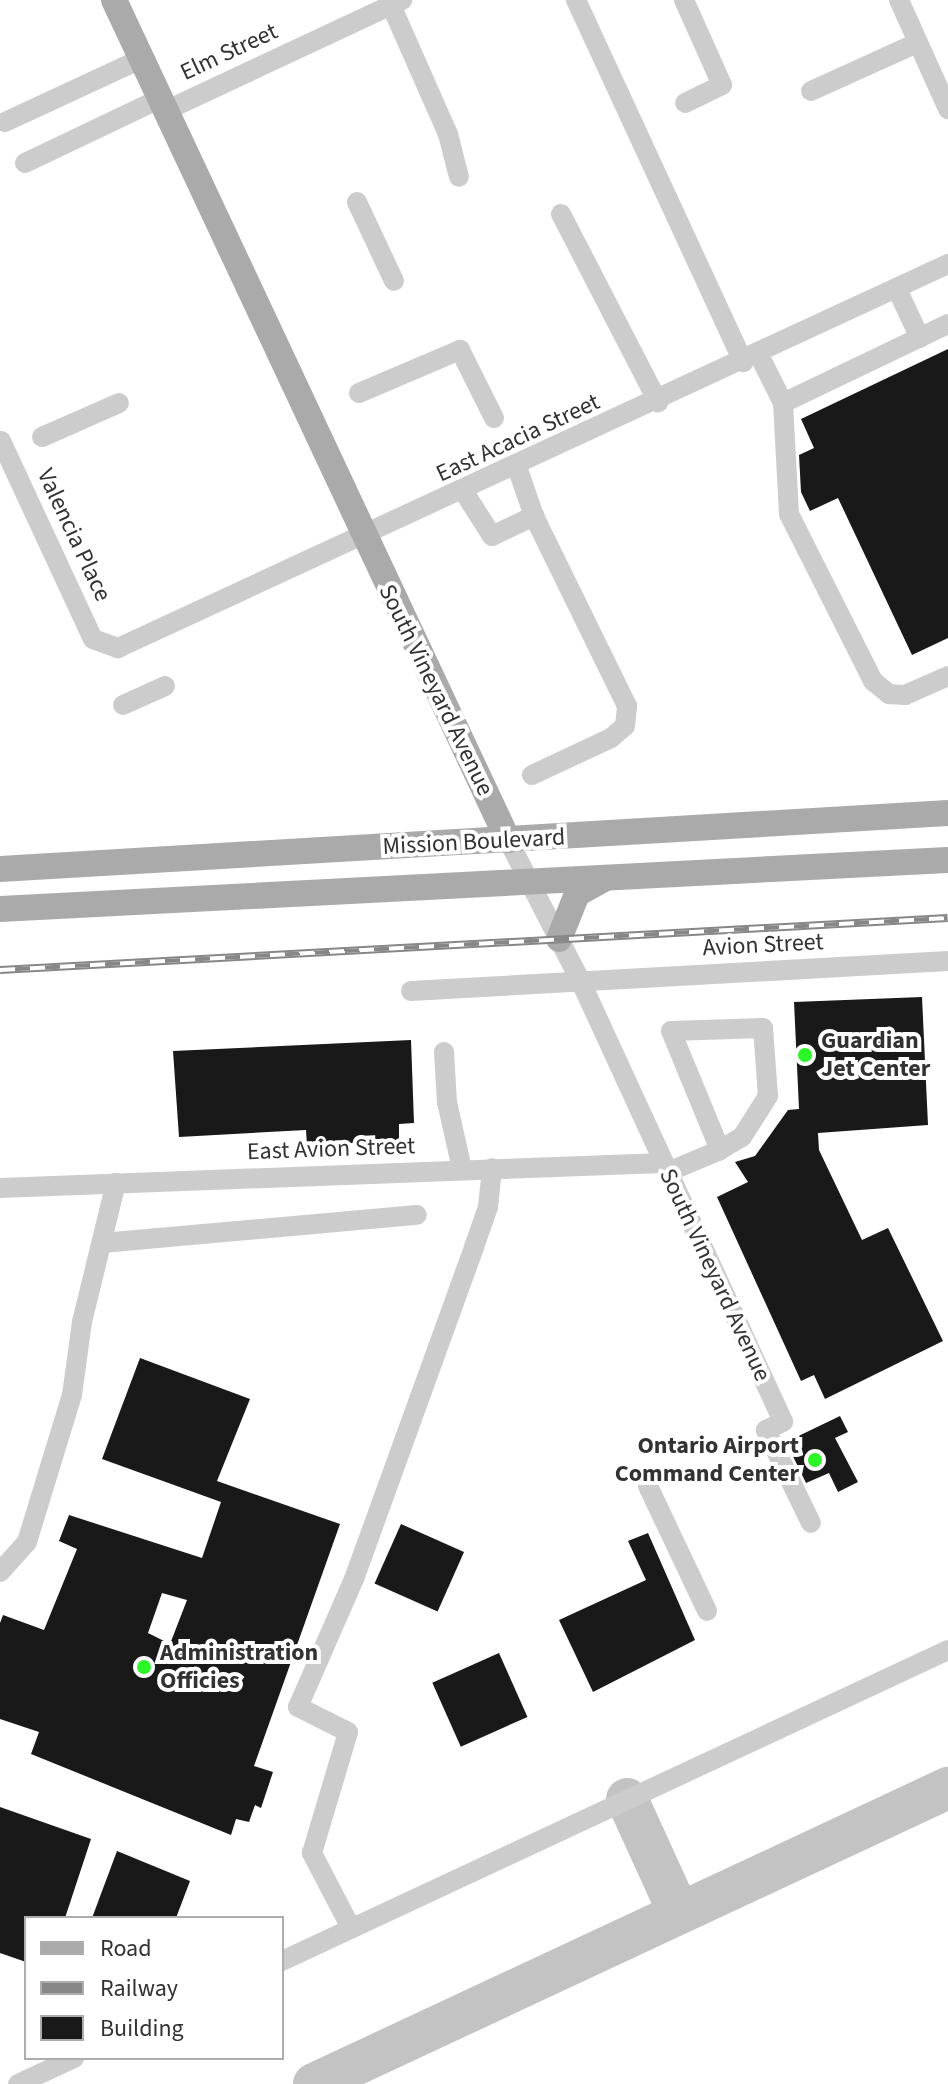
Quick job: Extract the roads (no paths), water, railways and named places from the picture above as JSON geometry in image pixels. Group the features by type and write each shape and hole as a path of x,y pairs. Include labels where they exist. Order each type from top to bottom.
{"main road":[{"name":"South Vineyard Avenue","path":"114,0 362,539 508,840"},
{"name":"Mission Boulevard","path":"0,869 948,813"},
{"name":"Mission Boulevard","path":"0,909 948,860"},
{"path":"559,939 577,894 606,878"}],"street":[{"path":"576,0 751,358 783,403 789,514 873,681 889,694 905,695 948,676"},
{"path":"684,0 722,85 685,103"},
{"path":"899,0 948,109"},
{"path":"397,3 448,134 459,177"},
{"name":"Elm Street","path":"25,163 397,3"},
{"path":"811,91 917,43"},
{"path":"5,122 141,59"},
{"path":"357,202 394,281"},
{"path":"561,214 658,402"},
{"name":"East Acacia Street","path":"105,646 118,648 362,539 948,264"},
{"path":"897,289 920,338"},
{"path":"783,403 948,324"},
{"path":"357,395 460,350 494,418"},
{"path":"42,437 119,403"},
{"name":"Valencia Place","path":"1,441 93,639 105,646"},
{"path":"517,467 534,516 627,706 625,726 611,738 532,775"},
{"path":"464,492 492,536 534,516"},
{"path":"123,705 165,686"},
{"name":"South Vineyard Avenue","path":"508,840 580,980 783,1422 766,1430 811,1523"},
{"name":"Avion Street","path":"411,991 948,961"},
{"path":"666,1168 720,1150 742,1137 768,1096 763,1028 671,1031 720,1150"},
{"path":"444,1052 448,1113 462,1169"},
{"path":"351,1928 312,1853 348,1732 298,1707 354,1579 474,1247 488,1207 492,1168"},
{"name":"East Avion Street","path":"0,1188 492,1168 666,1168"},
{"path":"0,1572 27,1542 72,1395 116,1183"},
{"path":"102,1243 417,1215"},
{"path":"648,1486 707,1611"},
{"path":"284,1960 948,1650"},
{"path":"18,2084 70,2060"}],"railway":[{"path":"0,970 948,918"}],"place":[{"name":"Guardian Jet Center","path":"805,1055"},
{"name":"Ontario Airport Command Center","path":"815,1460"},
{"name":"Administration Officies","path":"144,1667"}]}
